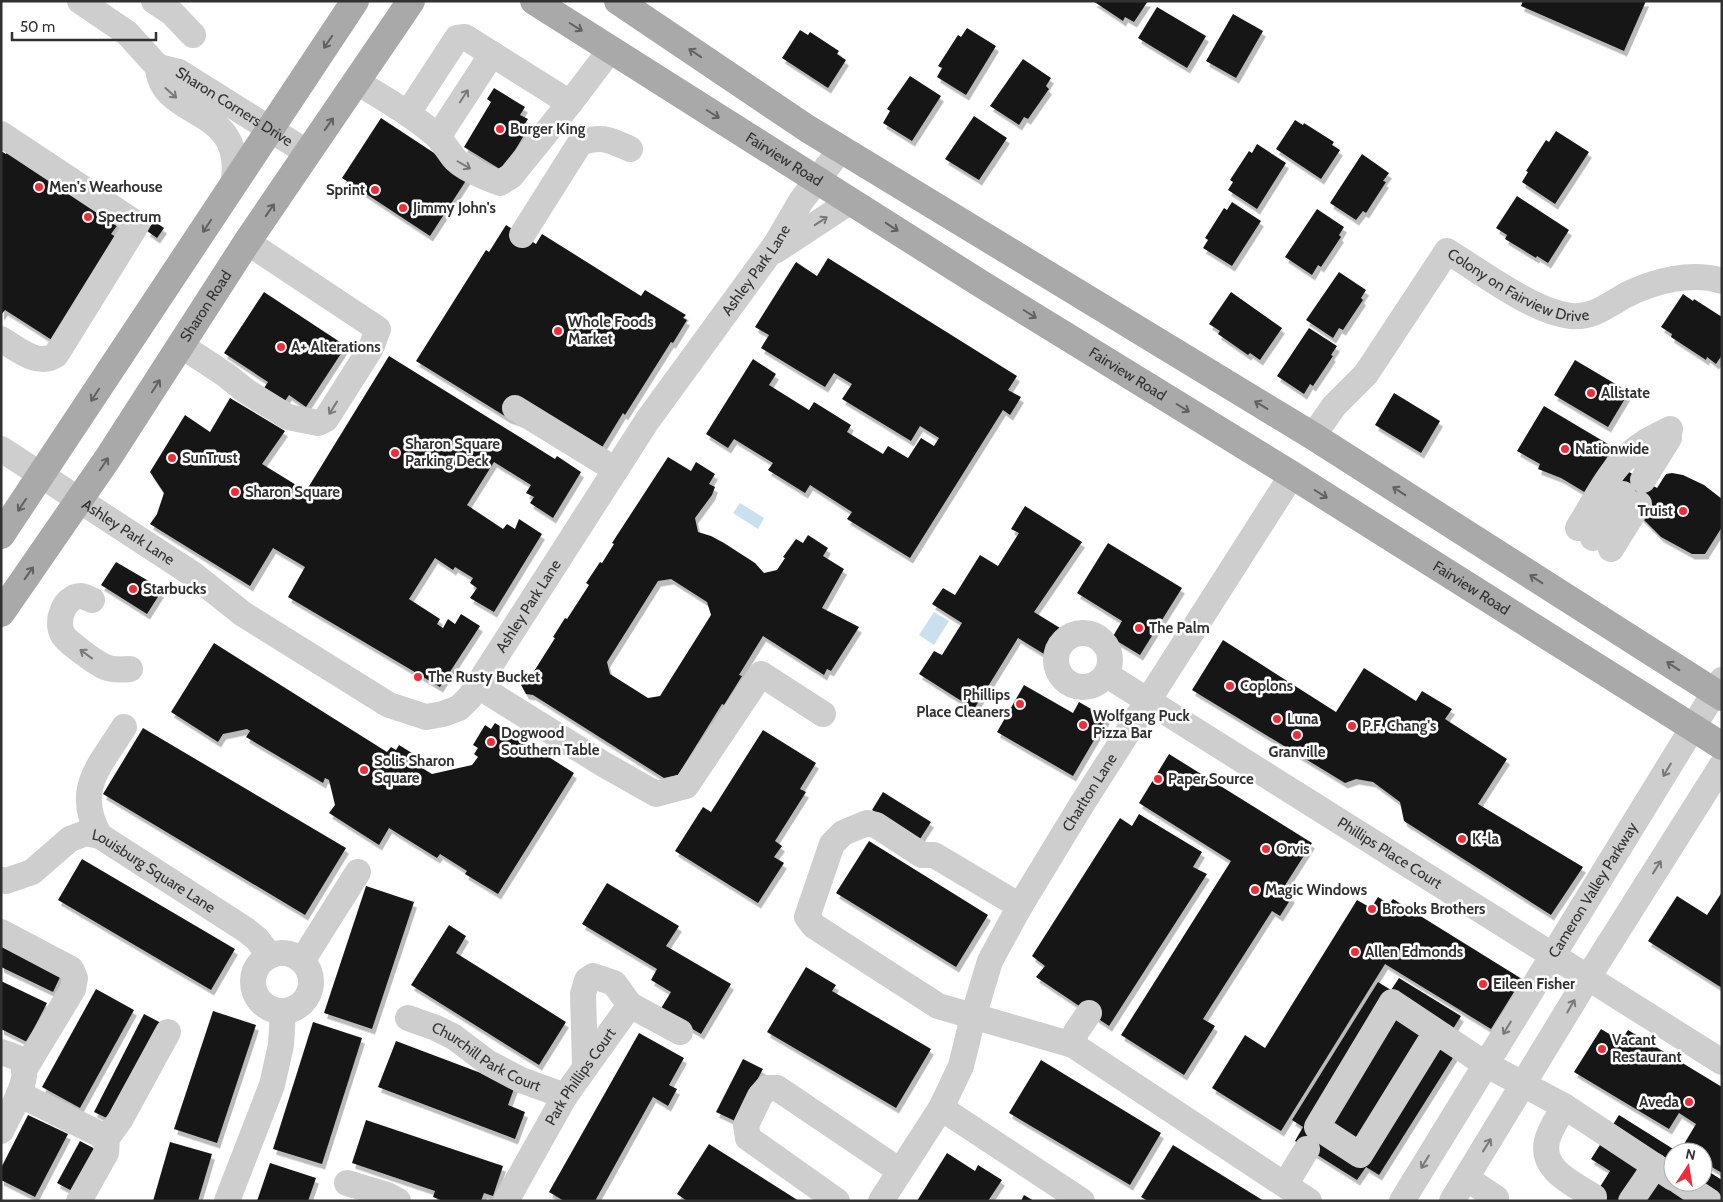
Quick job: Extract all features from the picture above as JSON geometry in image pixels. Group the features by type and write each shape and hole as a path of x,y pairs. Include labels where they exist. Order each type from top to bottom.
{"main road":[{"path":"1,535 355,1"},
{"name":"Sharon Road","path":"1,613 182,346 247,242 358,82 411,1"},
{"name":"Fairview Road","path":"534,1 978,282 1292,476 1722,746"},
{"path":"618,1 840,149 1313,436 1719,690"}],"street":[{"name":"Sharon Corners Drive","path":"80,1 127,33 158,67 179,72 308,154"},
{"path":"154,1 172,13 193,34"},
{"path":"408,113 458,38 465,37 570,102"},
{"path":"358,82 408,113 438,137 454,159 487,178 500,182 510,176 611,49"},
{"path":"438,137 492,54"},
{"name":"Sharon Corners Drive","path":"158,67 160,82 168,93 200,114 226,135 236,163 233,185"},
{"path":"1,134 137,224 56,355 47,359 35,358 1,339"},
{"path":"522,235 580,142 595,137 610,140 630,149"},
{"name":"Ashley Park Lane","path":"1,449 194,575 243,614 389,705 426,717 443,714 458,708 478,686 647,421 766,257 801,201 840,149"},
{"path":"766,257 851,201"},
{"path":"182,346 226,375 246,391 288,417 318,424 326,419 360,385 378,330 247,242"},
{"name":"Colony on Fairview Drive","path":"1313,436 1334,406 1366,374 1447,251 1542,308 1571,316 1598,312 1627,295 1658,282 1688,277 1722,281"},
{"path":"226,375 248,378 295,406 306,421"},
{"path":"515,408 616,470"},
{"path":"1675,432 1647,452 1633,487 1594,538 1616,465 1628,452 1647,440 1675,432"},
{"path":"1633,487 1647,440"},
{"name":"Charlton Lane","path":"881,1201 935,1118 961,1066 972,1017 990,961 1020,906 1292,476"},
{"path":"92,600 81,596 71,599 64,607 60,629 64,637 103,666 118,670 130,669"},
{"path":"478,686 587,754 656,794 686,786 761,674 823,714"},
{"name":"Phillips Place Court","path":"1107,675 1550,956 1722,1062"},
{"name":"Cameron Valley Parkway","path":"1402,1201 1550,956 1693,728 1719,690"},
{"path":"100,836 90,820 87,800 90,784 124,727"},
{"path":"1452,1201 1587,979 1722,765"},
{"path":"1020,906 934,855 922,855 876,824 867,823 843,833 832,844 807,917 814,926 938,1006 1073,1045 1309,1201"},
{"name":"Louisburg Square Lane","path":"1,880 6,881 32,872 70,839 86,833 100,836 246,930 257,939 270,956"},
{"path":"302,961 358,872"},
{"path":"1,932 71,969 75,978 73,989 11,1104"},
{"path":"281,954 292,955 302,961 308,970 311,981 309,992 304,1002 294,1009 283,1011 272,1010 262,1004 253,984 258,968 270,956 281,954"},
{"path":"585,1064 583,994 587,980 593,976 614,983 630,1005 680,1032"},
{"path":"1436,1032 1360,1155 1317,1127 1392,1002 1485,1064 1564,1106 1663,1171"},
{"name":"Park Phillips Court","path":"508,1200 565,1096 585,1064 630,1005"},
{"path":"228,1201 272,1085 281,1046 283,1011"},
{"path":"1073,1045 1076,1032 1089,1013"},
{"name":"Churchill Park Court","path":"408,1018 448,1034 487,1062 521,1080 565,1096"},
{"path":"79,1201 106,1154 107,1138 120,1120 168,1032"},
{"path":"1,1052 20,1060 11,1104"},
{"path":"837,1201 748,1138 746,1125 760,1096 767,1088 777,1088 900,1171"},
{"path":"11,1104 107,1138"},
{"path":"1564,1106 1546,1141 1546,1158 1555,1171 1594,1197"},
{"path":"935,1118 1082,1201"},
{"path":"1284,1184 1307,1149"},
{"path":"1631,1201 1663,1173"},
{"path":"1466,1178 1496,1198 1494,1201"},
{"path":"347,1183 387,1195 398,1201"},
{"path":"1695,1192 1708,1201"}],"water":[{"path":"740,503 764,518 758,529 733,513"},
{"path":"934,612 949,621 934,645 919,635"}],"building":[{"path":"1093,1 1148,1 1134,22 1125,17 1123,21"},
{"path":"1523,1 1646,1 1624,51 1521,6"},
{"path":"1157,7 1206,36 1187,68 1138,38"},
{"path":"1233,14 1263,31 1236,78 1206,61"},
{"path":"967,28 996,46 966,95 937,77 942,68 938,66 958,35 961,37"},
{"path":"800,30 808,35 810,32 839,51 837,54 846,60 828,88 782,58"},
{"path":"1023,59 1051,78 1046,86 1049,89 1028,119 1024,117 1019,125 990,106"},
{"path":"910,76 941,96 912,141 883,123 890,111 887,109"},
{"name":"Burger King","path":"494,88 525,107 520,115 528,119 523,127 527,130 503,171 464,147 491,102 487,99"},
{"path":"974,116 1007,138 979,180 945,159"},
{"path":"381,118 469,176 430,236 342,178"},
{"path":"1295,120 1303,125 1304,123 1334,142 1332,145 1340,150 1321,179 1276,149"},
{"path":"1556,131 1589,152 1555,204 1522,182 1528,172 1526,171 1546,140 1549,142"},
{"path":"1257,144 1286,163 1257,209 1228,190 1233,182 1230,180 1249,151 1252,153"},
{"path":"1,151 6,154 7,152 119,223 111,234 121,240 55,342 5,310 1,315"},
{"path":"1362,154 1389,173 1383,181 1386,182 1366,213 1363,211 1356,220 1330,203"},
{"path":"1517,196 1569,230 1548,263 1505,239 1507,235 1496,228"},
{"path":"1232,202 1261,221 1232,266 1203,248 1208,240 1205,238 1224,208 1227,210"},
{"path":"1317,209 1344,227 1339,235 1341,237 1321,267 1318,265 1312,275 1285,257"},
{"path":"154,221 164,228 157,238 147,231"},
{"name":"Whole Foods Market","path":"506,225 536,244 542,234 641,296 645,290 686,315 683,318 687,320 673,343 671,342 601,449 508,418 416,361 486,250 489,252"},
{"path":"828,258 1017,376 1008,390 1021,397 1010,415 1003,410 910,558 847,519 852,512 810,485 805,493 768,470 773,463 734,439 728,448 706,434 753,359 776,374 769,385 809,410 814,402 851,425 847,432 883,454 888,446 908,458 921,438 934,446 939,438 920,426 911,441 842,399 852,384 834,373 825,387 761,348 769,335 755,327 796,262 817,276"},
{"path":"1339,272 1366,290 1361,298 1363,300 1343,330 1339,328 1333,338 1306,320"},
{"path":"264,292 346,346 306,407 289,395 281,407 260,394 268,382 224,353"},
{"path":"1231,292 1282,328 1260,360 1250,353 1248,355 1218,334 1220,331 1209,324"},
{"path":"1683,294 1722,317 1722,355 1716,364 1707,357 1706,360 1671,337 1672,334 1661,327"},
{"path":"1309,328 1337,346 1331,355 1333,356 1313,386 1310,384 1304,394 1277,376"},
{"path":"389,356 555,459 557,456 581,472 553,518 530,503 534,497 526,493 531,485 494,462 467,505 503,529 507,524 515,529 519,519 542,534 494,612 470,598 477,588 470,583 473,578 455,567 453,570 435,558 409,599 440,619 437,624 443,628 448,619 455,624 461,614 480,626 440,687 288,597 305,567 273,548 250,586 150,524 157,514 164,493 150,472 185,415 210,432 230,398 285,431 262,464 306,491"},
{"name":"Allstate","path":"1575,360 1629,392 1608,427 1554,395"},
{"path":"1394,393 1440,421 1421,453 1375,425"},
{"name":"Nationwide","path":"1544,406 1613,447 1586,493 1561,478 1538,469 1540,464 1517,451"},
{"path":"668,457 691,471 696,462 715,474 709,484 715,487 712,495 695,518 698,532 724,543 755,563 764,573 777,570 785,558 783,557 796,539 803,543 808,535 828,548 823,556 844,569 822,608 859,627 831,671 827,669 824,675 763,636 739,675 742,676 724,705 722,704 678,775 664,778 533,695 526,694 521,685 525,678 531,676 565,618 567,619 589,585 586,583 614,544 612,543","holes":["671,579 707,602 711,615 660,696 648,698 610,674 607,662 658,581"]},
{"name":"Truist","path":"1622,468 1657,488 1666,474 1683,475 1704,485 1722,499 1722,527 1705,554 1692,554 1661,537 1611,487"},
{"path":"1025,506 1082,542 1034,612 1060,628 1044,654 1018,638 974,709 919,674 934,651 942,655 962,623 932,604 943,588 955,595 980,555 998,566 1019,533 1011,529"},
{"path":"1108,543 1182,588 1140,655 1112,638 1122,621 1077,593"},
{"name":"Starbucks","path":"116,562 159,587 158,590 161,592 147,614 101,585"},
{"path":"1223,640 1336,712 1364,668 1416,701 1422,691 1452,709 1445,719 1507,759 1478,804 1583,867 1551,915 1404,821 1400,802 1373,782 1356,779 1345,783 1192,690"},
{"name":"Solis Sharon Square","path":"214,643 387,752 391,747 396,750 399,745 420,758 417,762 423,765 422,768 432,774 472,765 478,757 474,754 478,748 473,745 485,725 491,729 495,723 574,773 498,894 465,874 467,871 440,854 437,858 389,828 379,845 329,813 335,805 329,780 325,778 323,783 246,737 250,731 247,729 223,734 218,742 171,712"},
{"path":"1024,685 1073,713 1079,702 1107,718 1073,776 997,732"},
{"path":"143,728 346,848 305,915 103,794"},
{"path":"763,730 816,763 800,789 806,792 775,841 782,846 774,857 784,863 758,903 675,851 703,807 711,812"},
{"path":"1169,754 1312,843 1282,890 1292,897 1280,916 1272,911 1203,1019 1215,1026 1184,1075 1121,1035 1231,861 1139,803"},
{"path":"883,792 931,822 920,839 872,810"},
{"path":"1139,814 1202,852 1193,867 1207,874 1109,1026 1036,977 1045,966 1032,956 1120,818 1132,826"},
{"path":"869,841 988,915 956,967 836,893"},
{"path":"82,859 235,949 211,990 58,900"},
{"path":"607,883 679,926 666,946 731,984 701,1034 660,1010 671,992 651,980 657,969 582,924"},
{"path":"366,886 414,902 372,1029 324,1013"},
{"path":"1722,892 1722,988 1648,941 1677,896 1707,915"},
{"path":"1378,897 1389,904 1393,899 1522,979 1491,1029 1385,964 1281,1131 1212,1088 1245,1035 1265,1048 1357,900 1371,908"},
{"path":"449,925 466,936 456,953 566,1022 539,1065 411,985"},
{"path":"1,944 62,973 53,992 1,967"},
{"path":"806,967 836,985 832,991 931,1049 896,1108 767,1032"},
{"path":"1399,978 1461,1016 1443,1045 1456,1053 1379,1175 1366,1167 1357,1180 1295,1141 1303,1127 1292,1120 1378,982 1391,990"},
{"path":"1,981 47,1003 27,1042 1,1029"},
{"path":"96,989 134,1010 80,1108 42,1087"},
{"path":"213,1011 256,1025 217,1143 174,1129"},
{"path":"144,1014 163,1024 113,1121 94,1112"},
{"path":"313,1022 362,1038 322,1164 273,1149"},
{"path":"1601,1029 1621,1041 1628,1030 1722,1087 1722,1173 1713,1168 1713,1142 1685,1142 1696,1124 1679,1113 1669,1129 1574,1072"},
{"path":"639,1033 684,1058 669,1085 677,1089 668,1106 653,1097 595,1201 564,1201 549,1192"},
{"path":"396,1041 515,1086 508,1105 525,1112 515,1139 378,1087"},
{"path":"743,1059 763,1069 735,1121 716,1112"},
{"path":"1041,1060 1161,1133 1130,1185 1009,1113"},
{"path":"28,1115 68,1134 35,1197 1,1180 1,1168"},
{"path":"1619,1115 1663,1143 1663,1192 1713,1192 1713,1174 1722,1180 1722,1201 1591,1201 1610,1171 1591,1159"},
{"path":"366,1120 503,1166 493,1196 484,1193 481,1201 443,1201 433,1197 435,1191 352,1163"},
{"path":"80,1141 97,1150 74,1192 57,1183"},
{"path":"170,1142 212,1154 198,1201 153,1201"},
{"path":"709,1144 799,1201 687,1201 677,1194"},
{"path":"1173,1145 1264,1201 1148,1201 1141,1197"},
{"path":"947,1153 975,1171 978,1165 1002,1180 988,1201 917,1201"},
{"path":"270,1163 316,1178 308,1201 257,1201"},
{"path":"1024,1195 1034,1201 1021,1201"}],"place":[{"name":"Burger King","path":"500,129"},
{"name":"Men's Wearhouse","path":"39,187"},
{"name":"Sprint","path":"375,190"},
{"name":"Jimmy John's","path":"403,208"},
{"name":"Spectrum","path":"88,217"},
{"name":"Whole Foods Market","path":"558,331"},
{"name":"A+ Alterations","path":"281,347"},
{"name":"Allstate","path":"1591,393"},
{"name":"Nationwide","path":"1565,449"},
{"name":"Sharon Square Parking Deck","path":"395,453"},
{"name":"SunTrust","path":"172,458"},
{"name":"Sharon Square","path":"235,492"},
{"name":"Truist","path":"1683,511"},
{"name":"Starbucks","path":"133,589"},
{"name":"The Palm","path":"1139,628"},
{"name":"The Rusty Bucket","path":"418,677"},
{"name":"Coplons","path":"1230,686"},
{"name":"Phillips Place Cleaners","path":"1020,704"},
{"name":"Luna","path":"1277,719"},
{"name":"Wolfgang Puck Pizza Bar","path":"1083,725"},
{"name":"P.F. Chang's","path":"1352,726"},
{"name":"Granville","path":"1297,735"},
{"name":"Dogwood Southern Table","path":"491,742"},
{"name":"Solis Sharon Square","path":"364,770"},
{"name":"Paper Source","path":"1158,779"},
{"name":"K-la","path":"1462,839"},
{"name":"Orvis","path":"1266,849"},
{"name":"Magic Windows","path":"1255,890"},
{"name":"Brooks Brothers","path":"1372,909"},
{"name":"Allen Edmonds","path":"1355,952"},
{"name":"Eileen Fisher","path":"1483,984"},
{"name":"Vacant Restaurant","path":"1602,1049"},
{"name":"Aveda","path":"1689,1102"}]}
